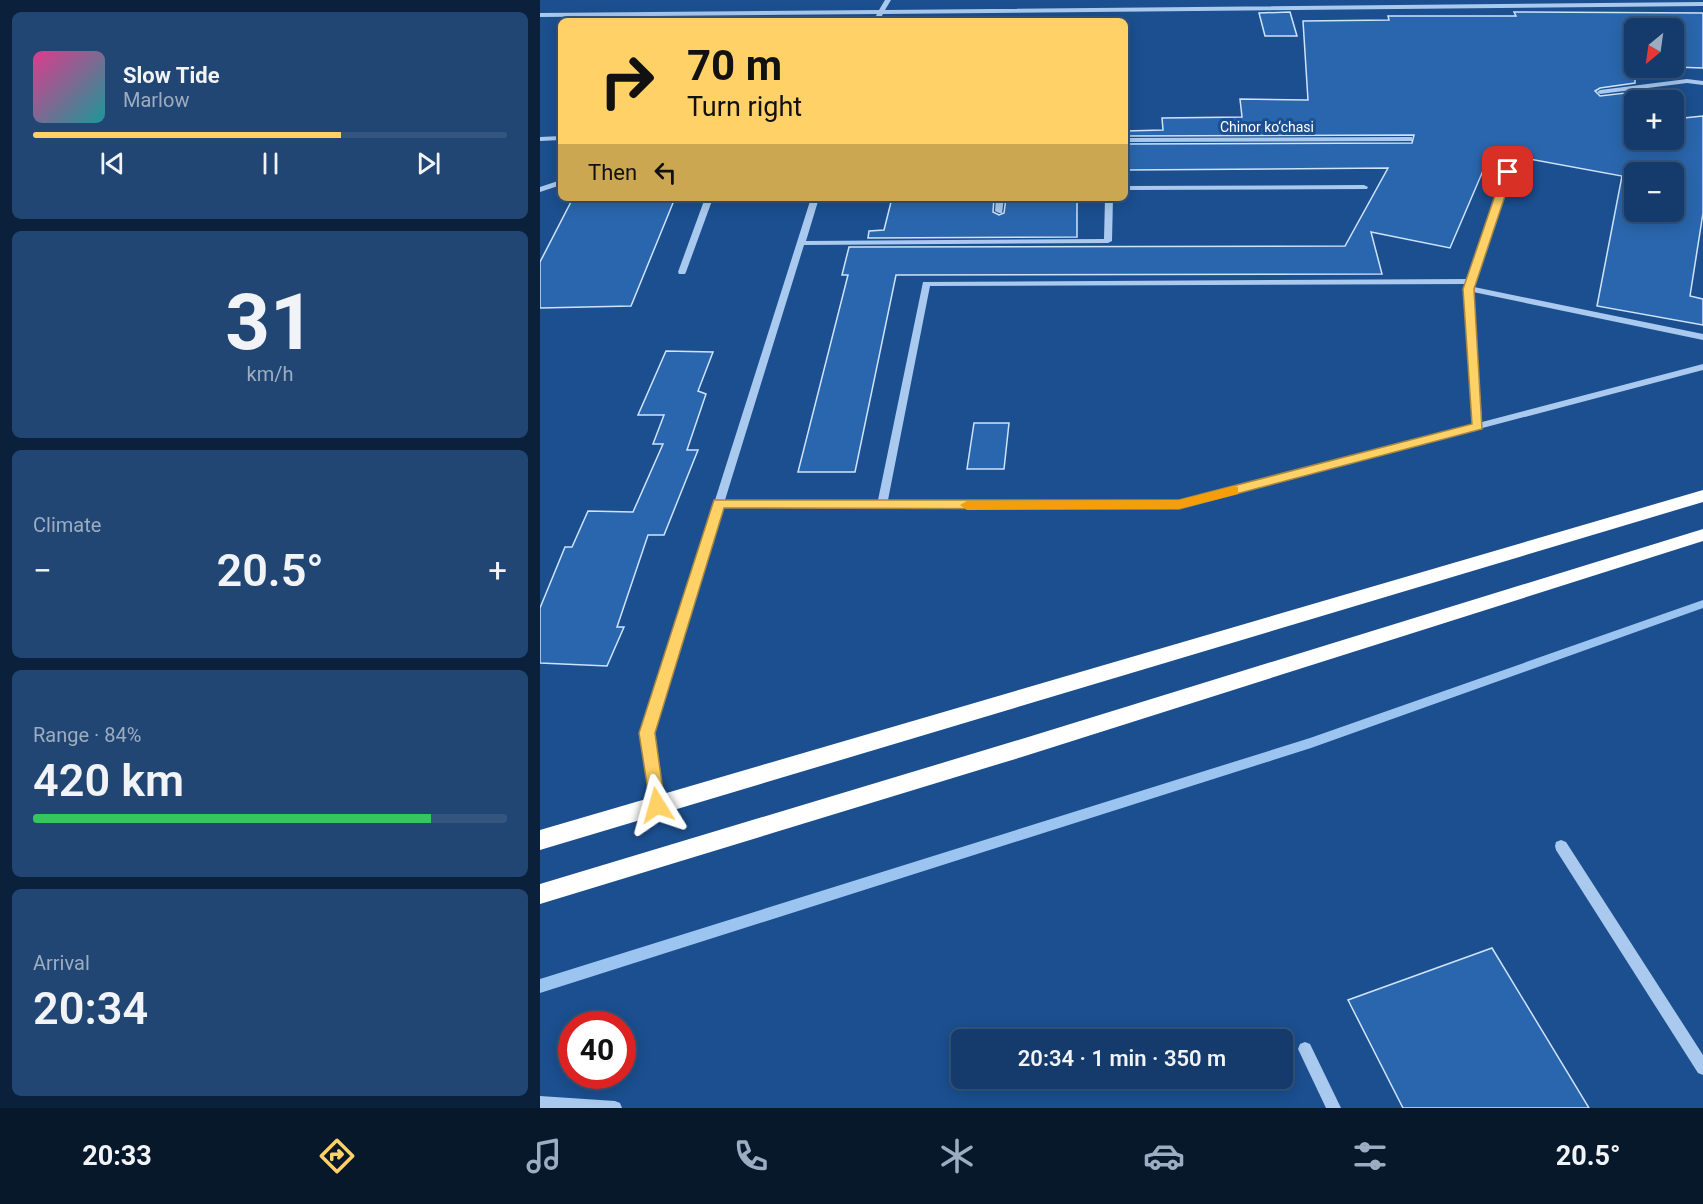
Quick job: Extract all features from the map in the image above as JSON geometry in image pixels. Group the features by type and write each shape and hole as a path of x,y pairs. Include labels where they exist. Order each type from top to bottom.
{"highway":[{"path":"540,840 1703,496"},
{"path":"540,894 1035,744 1703,535"}],"street":[{"path":"877,18 888,0"},
{"path":"540,15 1703,4"},
{"path":"1600,92 1687,81 1703,83"},
{"path":"540,139 558,138"},
{"name":"Chinor ko‘chasi","path":"1128,140 1409,138"},
{"path":"1478,426 1470,285 1508,172"},
{"path":"540,190 558,183"},
{"path":"1128,188 1364,187"},
{"path":"682,272 708,201"},
{"path":"657,805 647,733 814,201"},
{"path":"999,211 1000,201"},
{"path":"801,243 1108,242 1109,201"},
{"path":"882,505 927,284 1470,285 1703,337"},
{"path":"719,503 1179,505 1703,367"},
{"path":"1560,846 1703,1068"},
{"path":"1305,1049 1334,1108"},
{"path":"540,1103 615,1108"}],"building":[{"path":"1290,12 1297,36 1265,36 1259,13"},
{"path":"1514,12 1703,13 1703,68 1684,67 1684,18 1624,18 1624,78 1635,78 1635,83 1600,88 1595,91 1600,96 1624,93 1624,150 1684,150 1684,118 1703,116 1703,213 1690,296 1703,299 1703,325 1597,306 1622,176 1491,152 1450,248 1371,232 1382,274 896,275 855,472 798,472 848,275 842,275 849,247 1345,246 1388,168 1128,170 1128,144 1412,143 1414,135 1128,136 1128,131 1163,130 1162,118 1242,117 1240,99 1308,100 1303,21 1389,20 1388,16 1516,16"},
{"path":"571,201 674,201 631,306 540,308 540,262"},
{"path":"891,201 994,201 993,212 999,215 1004,213 1006,201 1077,201 1077,237 868,238 869,231 884,230"},
{"path":"666,351 713,352 698,391 706,394 687,450 698,450 664,535 648,535 617,627 624,627 607,666 540,663 540,608 565,547 572,547 588,511 633,512 663,444 653,444 664,415 638,415"},
{"path":"974,423 1009,423 1004,469 967,469"},
{"path":"1492,948 1589,1108 1403,1108 1348,1000"}],"waterway":[{"path":"540,986 1311,743 1703,604"}],"slow traffic":[{"path":"967,505 1179,505 1234,491"}],"route":[{"path":"657,805 647,733 719,503 789,506 1179,505 1478,426 1469,289 1508,172"}]}
